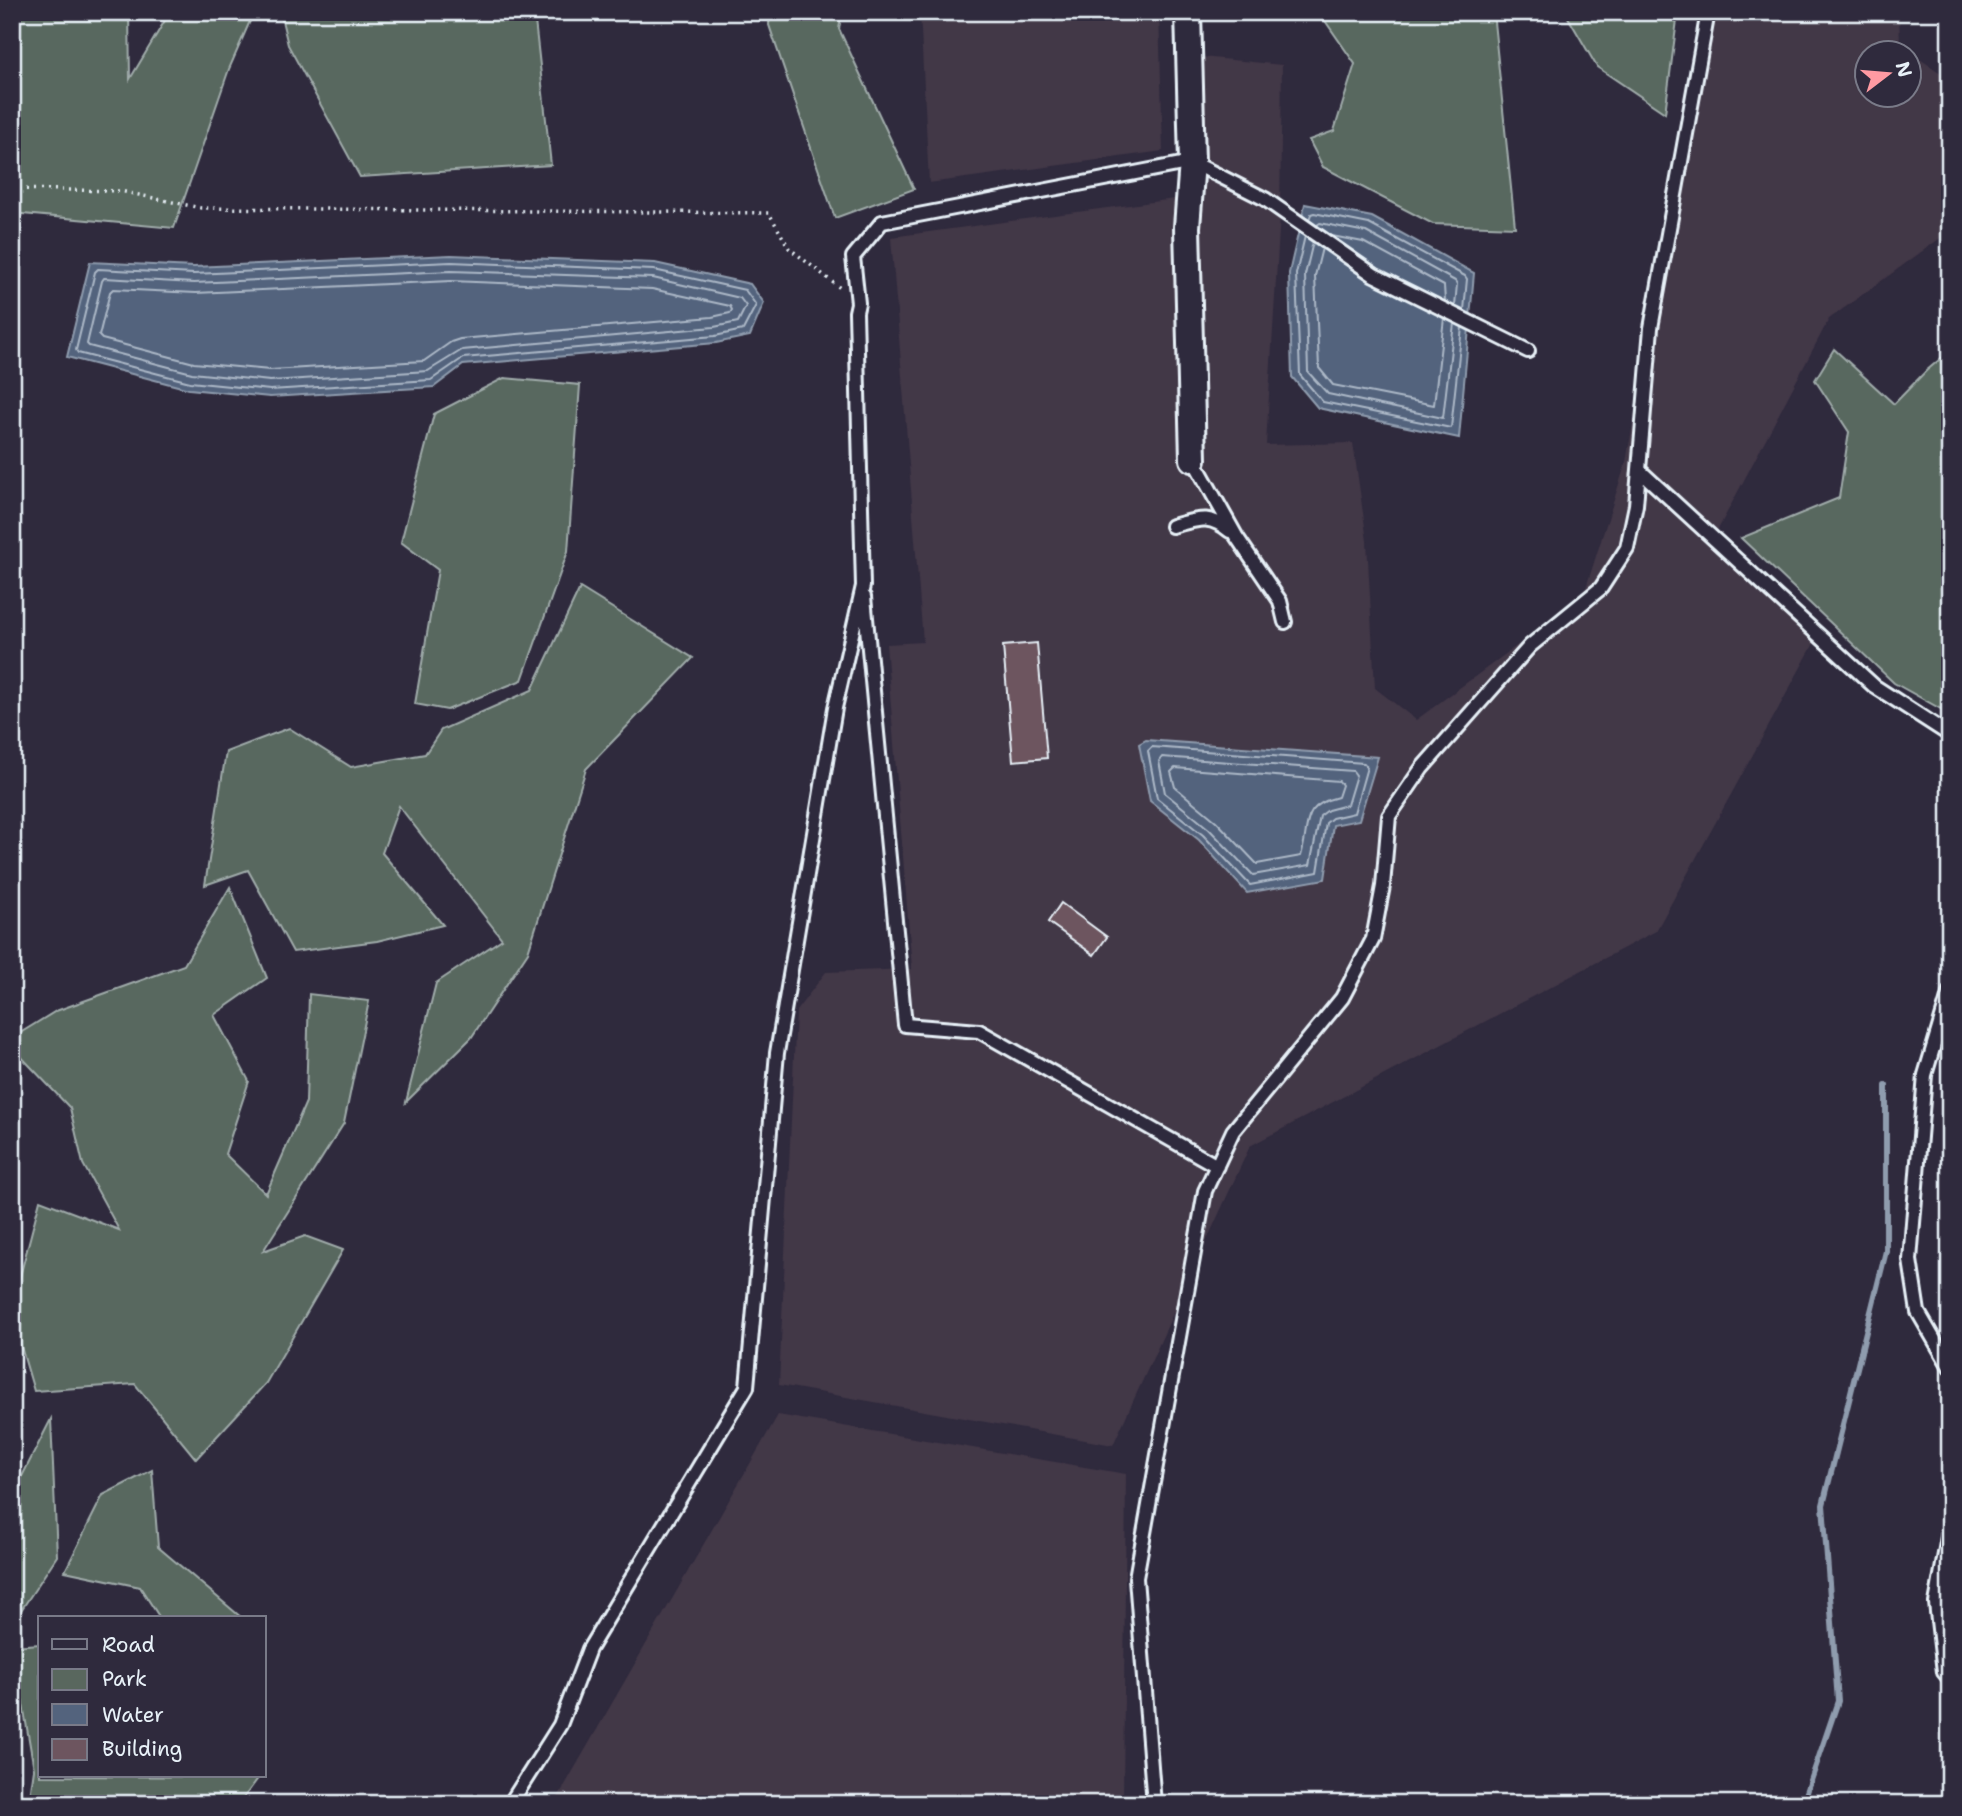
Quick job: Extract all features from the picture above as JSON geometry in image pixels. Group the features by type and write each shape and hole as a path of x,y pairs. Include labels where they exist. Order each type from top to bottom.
{"street":[{"path":"1188,12 1192,162 1187,227 1194,459"}],"lane":[{"path":"1154,1804 1136,1578 1205,1191 1233,1131 1342,998 1373,939 1383,886 1389,816 1422,768 1530,646 1601,587 1627,548 1636,505 1651,328 1708,12"},
{"path":"1217,1166 979,1031 905,1025 863,586 856,312 858,303 853,257 881,222 1192,162 1265,199 1374,275 1528,351"},
{"path":"1194,459 1236,536 1280,601 1285,622"},
{"path":"1639,470 1874,686 1950,735"},
{"path":"1172,526 1203,519 1217,520 1236,536"},
{"path":"510,1804 560,1725 589,1649 747,1387 777,1054 835,708 863,586"},
{"path":"1950,991 1926,1075 1910,1260 1918,1312 1950,1367"},
{"path":"1950,1526 1936,1603 1944,1672 1950,1679"}],"path":[{"path":"12,189 120,191 201,208 769,213 789,248 858,303"}],"shaded area":[{"path":"920,12 1159,12 1163,151 929,183"},
{"path":"1707,12 1899,12 1900,38 1854,38 1854,108 1924,108 1924,62 1950,79 1950,231 1829,319 1714,537 1818,636 1656,931 1250,1146 1113,1445 779,1385 796,1011 826,972 912,969 886,644 923,642 891,237 1204,195 1202,57 1282,65 1280,214 1266,445 1353,443 1367,541 1375,688 1416,720 1583,597 1626,462"},
{"path":"778,1415 1126,1474 1123,1804 554,1804"}],"green space":[{"path":"12,12 129,12 130,79 170,12 254,12 229,69 174,228 12,213"},
{"path":"280,12 534,12 551,165 360,177 288,45"},
{"path":"770,12 842,12 839,29 914,189 835,218 769,25"},
{"path":"1319,12 1493,12 1515,227 1433,224 1323,167 1309,140 1334,131 1355,64"},
{"path":"1565,12 1678,12 1665,113 1597,67"},
{"path":"1834,349 1894,404 1950,351 1950,714 1894,683 1741,538 1839,498 1849,432 1815,380"},
{"path":"504,378 580,385 568,551 522,680 447,710 415,704 438,570 401,542 434,414"},
{"path":"580,588 693,658 586,769 528,952 471,1038 406,1102 436,983 502,939 399,806 382,853 443,925 377,941 293,952 248,870 205,885 226,752 289,728 351,767 425,754 441,730 532,690"},
{"path":"230,887 267,978 214,1015 249,1081 225,1154 266,1194 306,1102 309,994 369,1001 344,1123 263,1251 305,1236 343,1250 266,1383 196,1459 135,1384 34,1391 12,1316 12,1307 40,1200 119,1230 83,1164 70,1108 12,1047 12,1038 56,1011 184,965"},
{"path":"51,1419 57,1556 12,1624 12,1496"},
{"path":"152,1470 158,1547 240,1616 159,1616 140,1587 65,1571 103,1495"},
{"path":"38,1644 38,1778 258,1778 239,1804 79,1804 76,1801 76,1804 29,1804 34,1769 13,1646"}],"water":[{"path":"1305,204 1372,217 1474,273 1459,438 1318,408 1292,377 1289,273"},
{"path":"451,255 655,263 750,284 764,303 750,336 716,343 463,365 434,387 270,397 189,389 67,357 90,262 194,267"},
{"path":"1146,740 1378,757 1359,820 1333,825 1325,879 1247,893 1199,840 1150,801 1139,744"}],"building":[{"path":"1037,643 1047,758 1013,761 1003,646"},
{"path":"1061,903 1107,937 1094,955 1048,922"}],"waterway":[{"path":"1803,1804 1838,1701 1823,1505 1886,1251 1886,1086"}]}
